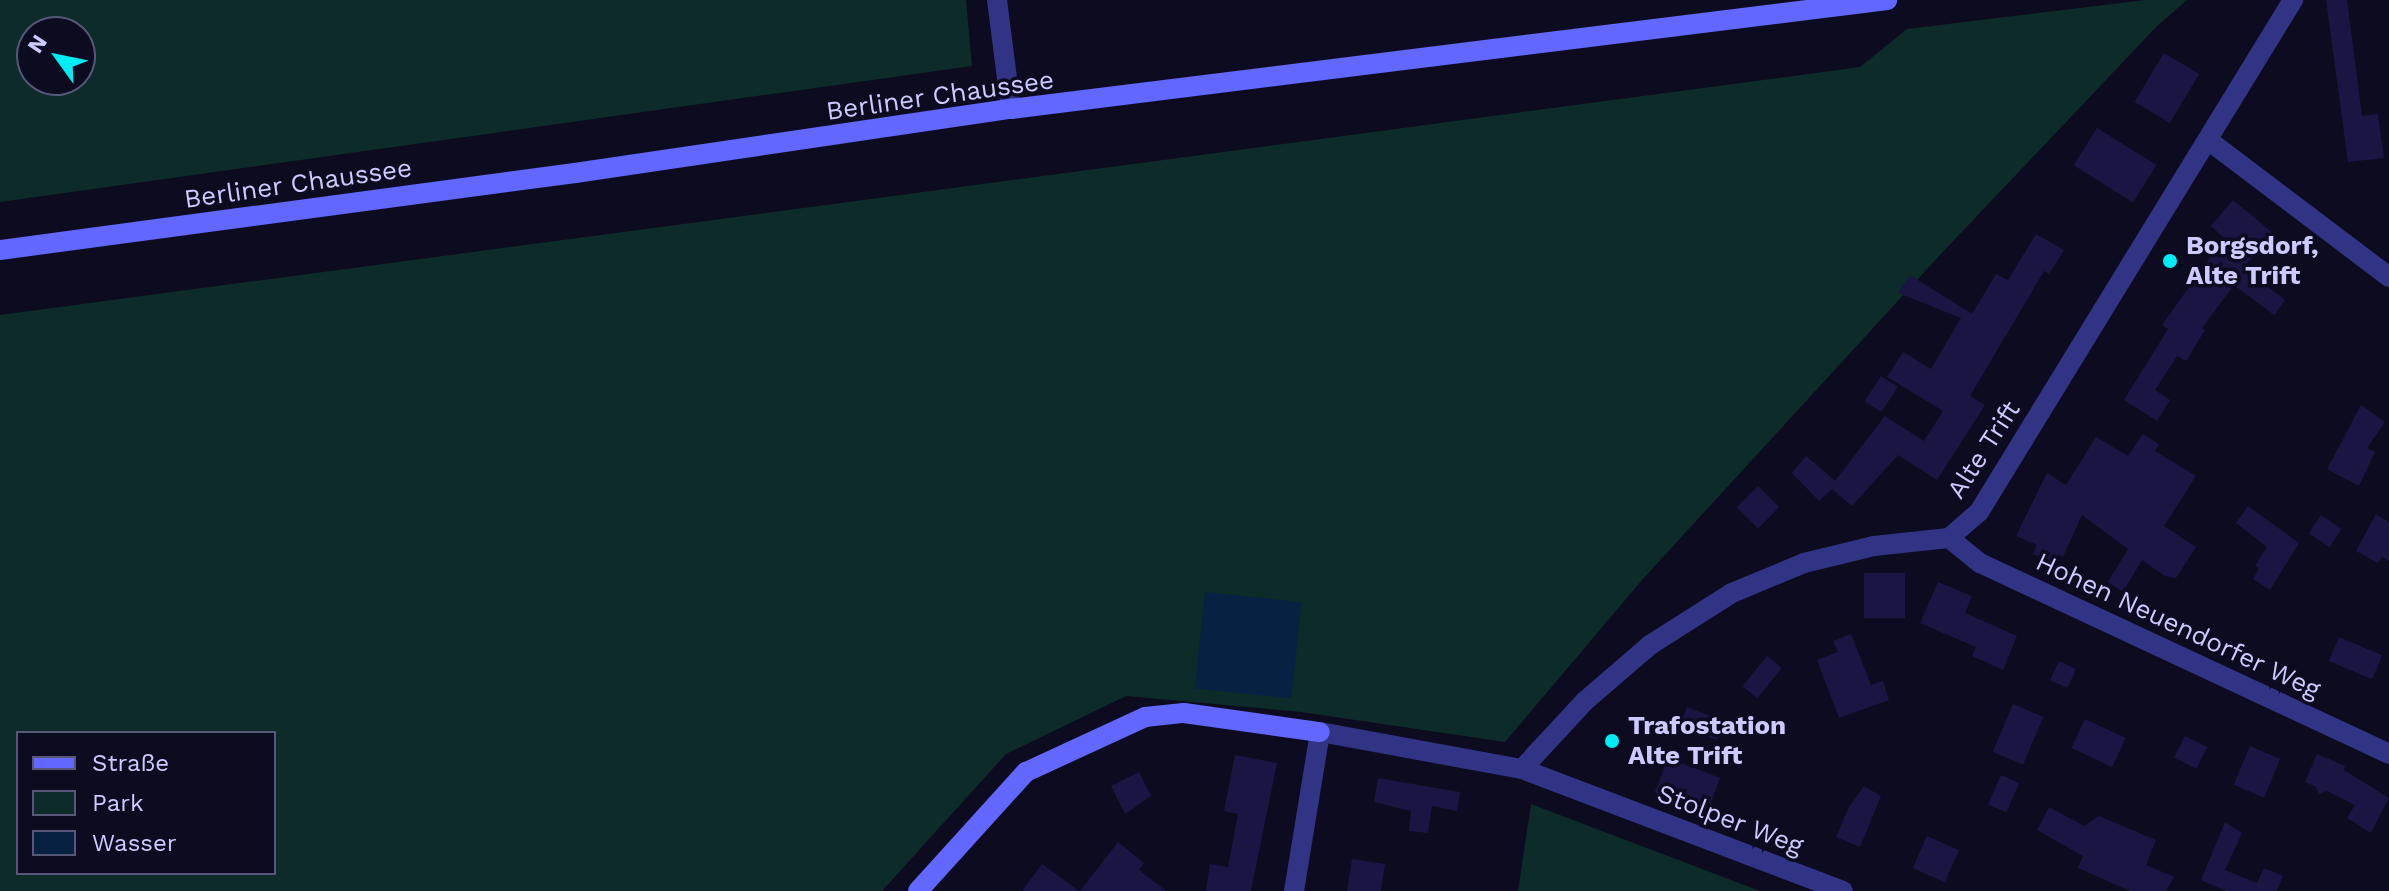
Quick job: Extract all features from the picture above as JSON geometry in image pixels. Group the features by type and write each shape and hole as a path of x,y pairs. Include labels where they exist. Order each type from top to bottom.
{"main road":[{"name":"Berliner Chaussee","path":"0,250 575,173 1011,109 1887,0"},
{"path":"918,891 1026,772 1145,717 1184,713 1320,732"}],"street":[{"path":"997,0 1011,109"},
{"name":"Alte Trift","path":"1522,769 1585,701 1650,645 1732,593 1804,563 1874,546 1949,538 1979,512 2293,0"},
{"path":"2208,140 2389,277"},
{"name":"Hohen Neuendorfer Weg","path":"1949,538 1980,563 2387,746"},
{"path":"1294,891 1320,732"},
{"name":"Stolper Weg","path":"1320,732 1522,769 1843,891"}],"green space":[{"path":"0,0 966,0 972,66 0,202"},
{"path":"2145,0 2187,0 2157,26 1939,256 1642,580 1505,742 1301,712 1126,696 1006,754 882,891 0,891 0,315 1860,67 1907,29"},
{"path":"1531,804 1760,891 1518,891"}],"water":[{"path":"1205,592 1301,602 1291,699 1195,688"}],"building":[{"path":"2326,0 2347,0 2362,116 2378,114 2384,158 2348,162"},
{"path":"2164,53 2199,74 2170,123 2135,102"},
{"path":"2097,128 2156,165 2133,202 2074,165"},
{"path":"2233,200 2273,233 2243,268 2285,300 2274,315 2234,285 2202,328 2205,330 2186,361 2177,356 2155,390 2170,400 2157,421 2124,400 2168,329 2162,325 2224,238 2211,226"},
{"path":"2036,234 2064,250 2049,274 2044,271 1970,396 1985,405 1937,480 1898,455 1852,506 1832,489 1819,501 1792,473 1806,456 1835,481 1885,416 1924,441 1943,411 1887,377 1903,352 1931,369 1961,318 1898,293 1910,275 1972,314 1996,274 2008,280"},
{"path":"1881,376 1898,387 1881,412 1865,401"},
{"path":"2361,405 2385,422 2367,448 2375,452 2359,486 2327,469"},
{"path":"2143,434 2159,444 2155,451 2196,476 2164,526 2196,547 2176,578 2165,576 2142,560 2123,592 2108,582 2128,549 2082,515 2063,557 2058,554 2053,563 2033,554 2037,545 2016,536 2047,473 2066,485 2096,437 2128,456"},
{"path":"1758,486 1779,507 1758,528 1737,507"},
{"path":"2248,506 2299,543 2270,590 2253,579 2259,568 2255,566 2267,547 2236,523"},
{"path":"2376,514 2389,522 2389,561 2382,557 2378,563 2356,551"},
{"path":"2321,515 2342,529 2329,547 2309,533"},
{"path":"1864,573 1905,573 1905,618 1864,618"},
{"path":"1938,582 1972,596 1965,613 2017,636 2003,670 1972,656 1976,647 1920,623"},
{"path":"1851,634 1871,685 1883,681 1889,700 1839,718 1817,660 1838,652 1833,641"},
{"path":"2339,637 2382,655 2372,679 2329,661"},
{"path":"1767,656 1782,668 1757,698 1742,686"},
{"path":"2059,661 2076,669 2067,688 2050,680"},
{"path":"2013,704 2043,717 2023,765 1993,752"},
{"path":"1687,707 1723,721 1716,740 1680,726"},
{"path":"2085,719 2126,738 2112,767 2071,748"},
{"path":"2185,736 2207,747 2196,769 2174,757"},
{"path":"2250,746 2280,759 2264,798 2234,785"},
{"path":"2317,754 2345,766 2344,770 2389,798 2371,833 2347,818 2355,805 2327,791 2319,794 2316,787 2305,782"},
{"path":"1235,755 1277,763 1251,891 1206,891 1210,864 1228,867 1238,814 1224,811"},
{"path":"1668,758 1720,778 1707,813 1655,793"},
{"path":"1139,772 1151,796 1125,814 1111,786"},
{"path":"2001,775 2019,783 2006,812 1988,804"},
{"path":"1378,778 1460,792 1457,811 1432,806 1428,833 1409,831 1411,811 1374,802"},
{"path":"1864,786 1881,796 1860,847 1836,837 1849,807"},
{"path":"2049,807 2084,826 2099,816 2156,840 2146,865 2174,877 2166,891 2130,891 2078,868 2083,856 2037,830"},
{"path":"2225,822 2242,833 2225,870 2257,883 2264,868 2283,876 2277,891 2226,891 2201,880"},
{"path":"1927,836 1959,850 1945,882 1913,868"},
{"path":"1118,842 1144,863 1139,870 1166,891 1080,891"},
{"path":"1352,859 1385,864 1381,891 1347,891"},
{"path":"1042,864 1079,891 1022,891"}],"place":[{"name":"Borgsdorf, Alte Trift","path":"2170,261"},
{"name":"Trafostation Alte Trift","path":"1612,741"}]}
